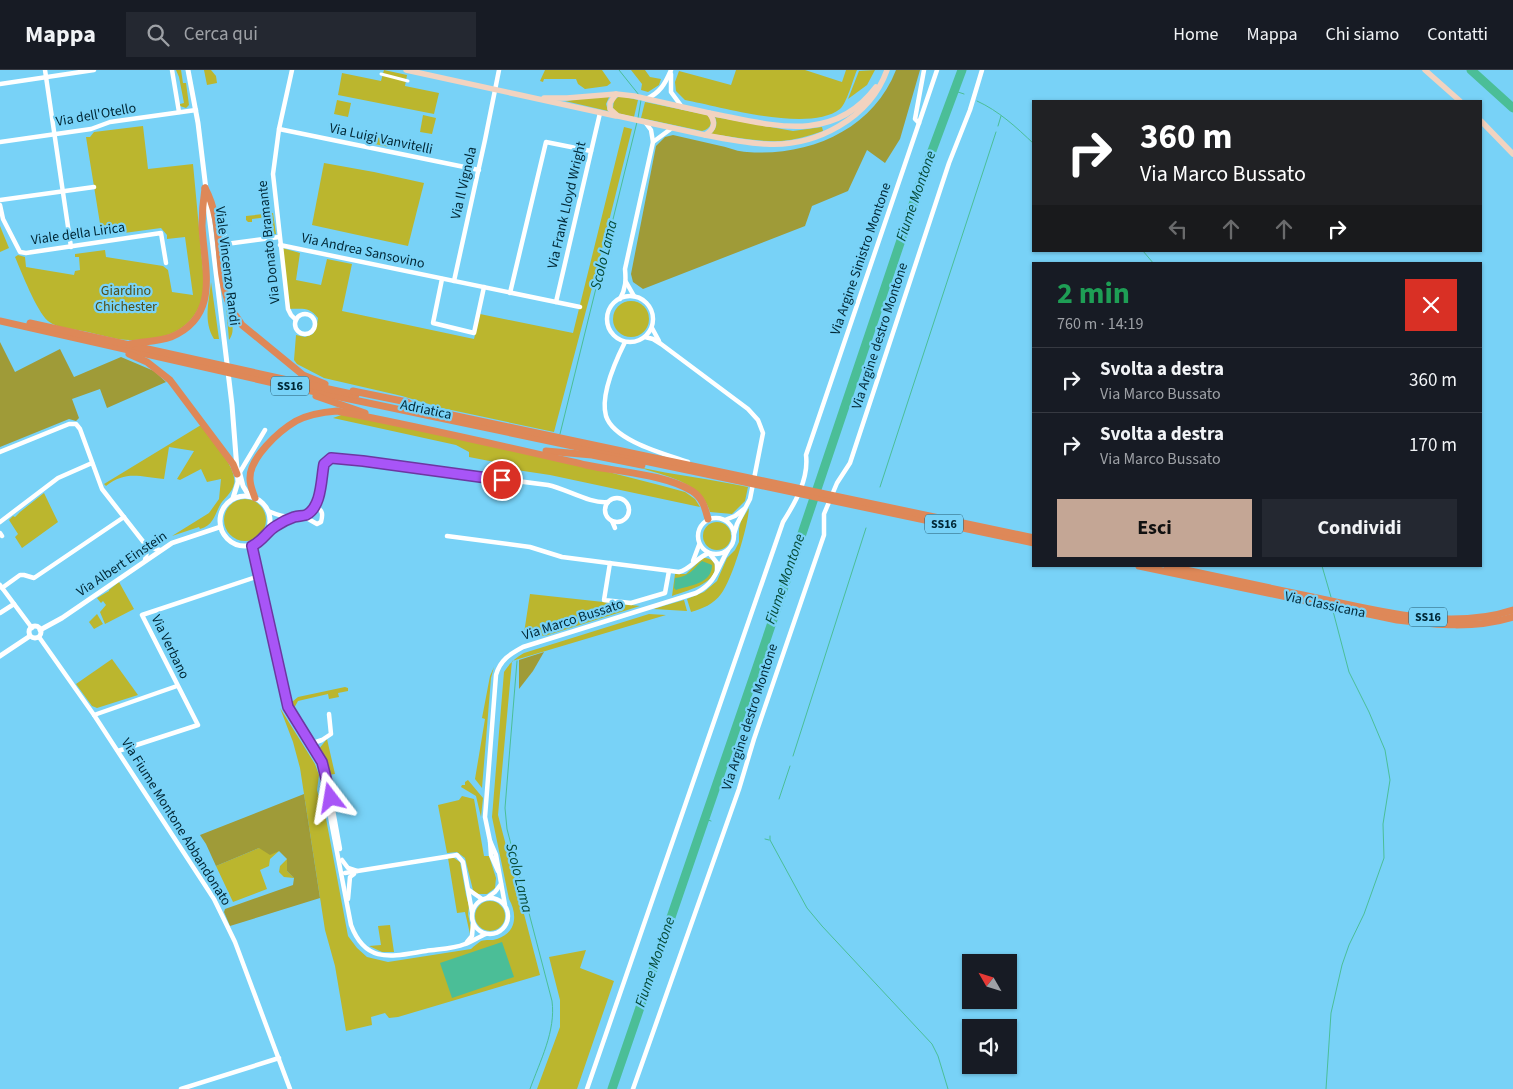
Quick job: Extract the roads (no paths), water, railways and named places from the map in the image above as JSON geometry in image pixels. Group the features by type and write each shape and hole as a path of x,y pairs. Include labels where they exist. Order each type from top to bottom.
{"highway":[{"name":"SS16","path":"205,188 215,214 228,301 242,325 303,375 319,383 406,402 416,408"},
{"name":"SS16","path":"124,347 170,338 181,332 198,317 203,308 207,292 202,226 202,206 205,188"},
{"name":"Adriatica","path":"0,317 278,384 547,437"},
{"name":"Adriatica","path":"0,321 566,441 701,467 738,478 854,502"},
{"name":"SS16","path":"124,347 148,362 170,380 239,473"},
{"path":"278,384 387,420 681,486 692,491 701,499 708,519"},
{"name":"SS16","path":"252,497 249,478 255,460 271,440 298,420 322,412 338,411 387,420"},
{"name":"Adriatica","path":"566,441 710,475 738,478"},
{"path":"526,450 592,454 697,475 710,475"},
{"name":"SS16","path":"854,502 1032,538"},
{"name":"SS16","path":"854,502 1032,543"},
{"name":"Via Classicana","path":"1144,567 1317,600"},
{"name":"Via Classicana","path":"1171,567 1344,606 1396,620 1435,625 1468,625 1500,621 1513,617"},
{"name":"Via Classicana","path":"1344,606 1441,619 1467,619 1513,610"}],"main road":[{"path":"406,70 705,135 767,144 796,142 820,135 847,122 871,100 881,85 886,72"},
{"path":"1425,70 1459,100"},
{"path":"530,97 566,98 605,94 634,96 780,126 799,127 830,121 846,114 867,96 886,72"},
{"path":"616,94 610,104 610,109 618,116"},
{"path":"705,135 710,132 714,124 709,112"},
{"path":"1482,122 1513,154"}],"street":[{"path":"45,70 71,247"},
{"path":"0,84 94,70"},
{"path":"172,70 180,112"},
{"name":"Viale Vincenzo Randi","path":"188,70 196,110 232,405 239,473 238,487 233,498"},
{"name":"Via Donato Bramante","path":"292,70 279,129 273,174 288,309 296,320 296,328 302,333 308,334 314,327 312,318 307,315 301,316 296,320"},
{"name":"Via Il Vignola","path":"454,281 499,70"},
{"path":"919,123 915,119 924,70"},
{"name":"Via Argine Sinistro Montone","path":"587,1089 783,522 797,500 805,471 806,455 937,70"},
{"name":"Via Argine destro Montone","path":"633,1089 739,789 754,739 824,535 824,514 837,483 850,464 948,163 970,110 982,70"},
{"path":"646,98 660,90 671,71"},
{"path":"671,71 672,92 682,107"},
{"path":"381,74 408,81"},
{"name":"Via dell'Otello","path":"0,142 91,129 110,122 196,110"},
{"name":"Via Frank Lloyd Wright","path":"556,302 600,113"},
{"path":"620,298 634,296 645,301 652,310 652,328 644,338 638,341 625,342 613,334 607,322 610,308 624,292 626,282 625,269 653,142 651,130 645,122"},
{"path":"653,142 672,128"},
{"name":"Via Luigi Vanvitelli","path":"279,129 479,170"},
{"path":"510,293 546,142 591,151"},
{"path":"0,200 94,187"},
{"name":"Viale della Lirica","path":"0,204 3,219 20,252 26,253 71,247 161,233 166,263"},
{"path":"215,214 222,213 226,244 279,238"},
{"name":"Via Andrea Sansovino","path":"280,245 580,307"},
{"name":"Via Andrea Sansovino","path":"442,279 433,323 474,333 484,287"},
{"path":"626,282 634,296"},
{"path":"652,328 661,344"},
{"path":"644,338 653,339 661,344 748,409 758,420 763,433 750,498 737,524 732,545 714,579"},
{"name":"SS16","path":"625,342 616,361 605,397 606,415 610,425 620,434 648,448 701,467"},
{"path":"0,452 69,424 76,424 80,429 102,489 145,544 160,550"},
{"path":"239,473 265,430"},
{"path":"268,511 279,515 295,517 310,512 316,506 324,464 327,460 337,458 548,485 599,503 619,498 628,505 628,513 623,520 612,520 607,516 599,503"},
{"path":"0,522 58,478 92,463"},
{"name":"Viale Vincenzo Randi","path":"239,473 243,486 252,497"},
{"path":"252,497 265,506 268,511 270,524 268,531 264,538 252,546 238,546 224,536 220,527 220,514 233,498 252,497"},
{"path":"605,510 608,502"},
{"path":"302,516 317,524 321,522 322,510 316,506"},
{"path":"725,520 735,516 747,506"},
{"path":"32,628 1,586 20,576 34,578 124,517"},
{"path":"268,531 295,517"},
{"path":"692,564 697,554 700,527 708,519 720,518 725,520 730,523 734,534"},
{"name":"Via Albert Einstein","path":"40,630 68,614 160,550 181,539 220,527"},
{"path":"447,536 528,546 562,557 679,572 684,571 702,556 710,553"},
{"path":"699,543 702,548 710,553 717,554 728,550"},
{"path":"145,544 147,552 145,560"},
{"path":"252,546 288,707 322,762 335,817 348,900"},
{"path":"710,553 717,566 714,579"},
{"name":"Via Marco Bussato","path":"610,563 604,600 631,603 665,593 669,571"},
{"name":"Via Verbano","path":"118,751 198,725 142,615 259,576"},
{"name":"Via Marco Bussato","path":"505,904 496,855 486,826 485,808 496,675 501,663 508,656 523,647 685,596 704,588 714,579"},
{"path":"0,613 14,604"},
{"path":"30,636 34,638 39,637 41,634 37,627 32,628"},
{"path":"30,636 32,628"},
{"path":"0,656 30,636"},
{"name":"Via Fiume Montone Abbandonato","path":"39,637 94,715 214,898 235,942 290,1089"},
{"path":"94,715 177,686"},
{"path":"310,744 322,740 331,734 328,714"},
{"path":"315,752 322,740"},
{"path":"325,775 326,795 354,931 361,943 372,953 385,957 455,947 464,945 486,934 496,934 505,927 509,917 505,904 498,899 485,898 468,888"},
{"path":"334,834 345,874"},
{"path":"345,874 457,855 463,862 474,930 472,936 464,945"},
{"path":"342,860 348,868 359,872"},
{"path":"348,900 350,877 359,872"},
{"path":"472,912 477,903 495,892 501,884"},
{"path":"473,924 486,934"},
{"path":"181,1089 279,1058"}],"waterway":[{"name":"Scolo Lama","path":"619,70 639,95"},
{"name":"Fiume Montone","path":"612,1089 923,175 962,70"},
{"path":"1471,70 1513,108"},
{"path":"955,91 964,94"},
{"name":"Scolo Lama","path":"638,118 641,100"},
{"path":"977,101 1000,115 1032,142"},
{"path":"998,126 1001,116"},
{"name":"Scolo Lama","path":"560,434 637,122"},
{"path":"880,487 996,132"},
{"path":"1144,252 1152,262"},
{"path":"793,756 866,528"},
{"path":"1322,567 1331,597"},
{"path":"1326,1089 1331,1013 1342,965 1364,914 1384,858 1383,824 1390,780 1385,750 1349,672 1333,611"},
{"name":"Scolo Lama","path":"517,661 505,808 507,829 552,1001 553,1012 546,1046 530,1089"},
{"path":"779,799 790,766"},
{"name":"Fiume Montone","path":"705,819 711,821"},
{"path":"770,836 770,840 807,908 932,1044 938,1056 948,1089"},
{"path":"765,839 769,840"}],"park label":[{"name":"Giardino Chichester","path":"126,300"}]}
